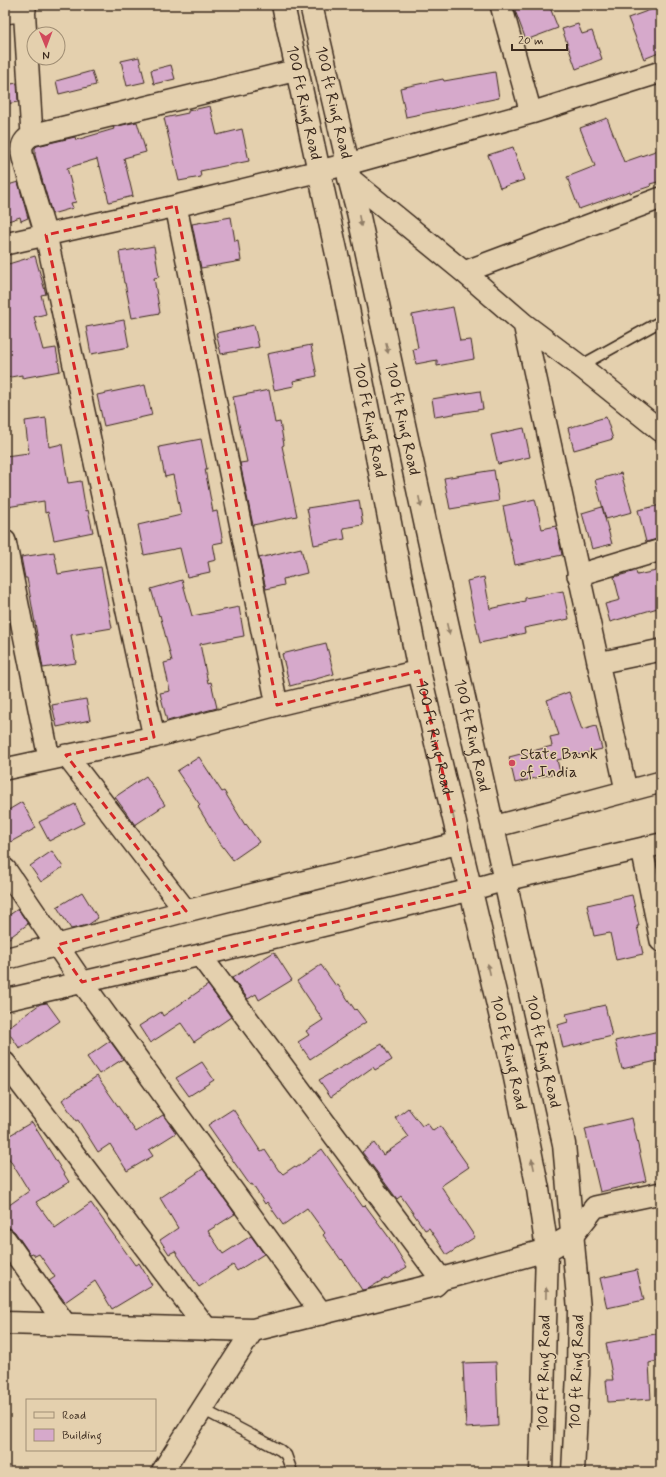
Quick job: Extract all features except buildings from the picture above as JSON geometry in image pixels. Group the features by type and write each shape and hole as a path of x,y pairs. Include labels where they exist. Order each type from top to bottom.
{"main road":[{"name":"100 Ft Ring Road","path":"283,5 343,281 419,672 514,1073 538,1189 547,1250 541,1472"},
{"name":"100 ft Ring Road","path":"311,5 358,212 443,608 564,1144 580,1309 573,1472"},
{"path":"5,1323 208,1330 253,1330 435,1285 441,1279 547,1250 573,1235"}],"street":[{"path":"501,5 532,114"},
{"path":"18,10 32,136"},
{"path":"154,737 46,235 21,151 22,144 26,139 32,136 297,70"},
{"path":"5,244 176,206 318,171 348,171 661,72"},
{"path":"348,171 524,324 580,366 661,431"},
{"path":"464,272 661,198"},
{"path":"176,206 277,705"},
{"path":"524,324 626,790"},
{"path":"535,374 553,346"},
{"path":"5,541 57,757 186,911"},
{"path":"578,575 661,550"},
{"path":"598,663 661,650"},
{"path":"5,769 154,737 277,705 419,672"},
{"path":"493,827 626,790 661,782"},
{"path":"5,959 186,911 459,843"},
{"path":"5,1000 200,955 470,890 505,880 651,847 661,941"},
{"path":"5,869 82,982 322,1314"},
{"path":"200,955 441,1279"},
{"path":"5,1063 208,1330"},
{"path":"573,1235 595,1207 661,1193"},
{"path":"5,1239 66,1325"},
{"path":"162,1472 253,1330"}],"lane":[{"path":"580,366 661,320"},
{"path":"202,1409 280,1450 286,1455 292,1472"}],"highlighted area":[{"path":"176,206 277,705 419,671 470,890 82,982 57,945 186,911 66,755 154,737 46,235"}],"place":[{"name":"State Bank of India","path":"512,763"}]}
